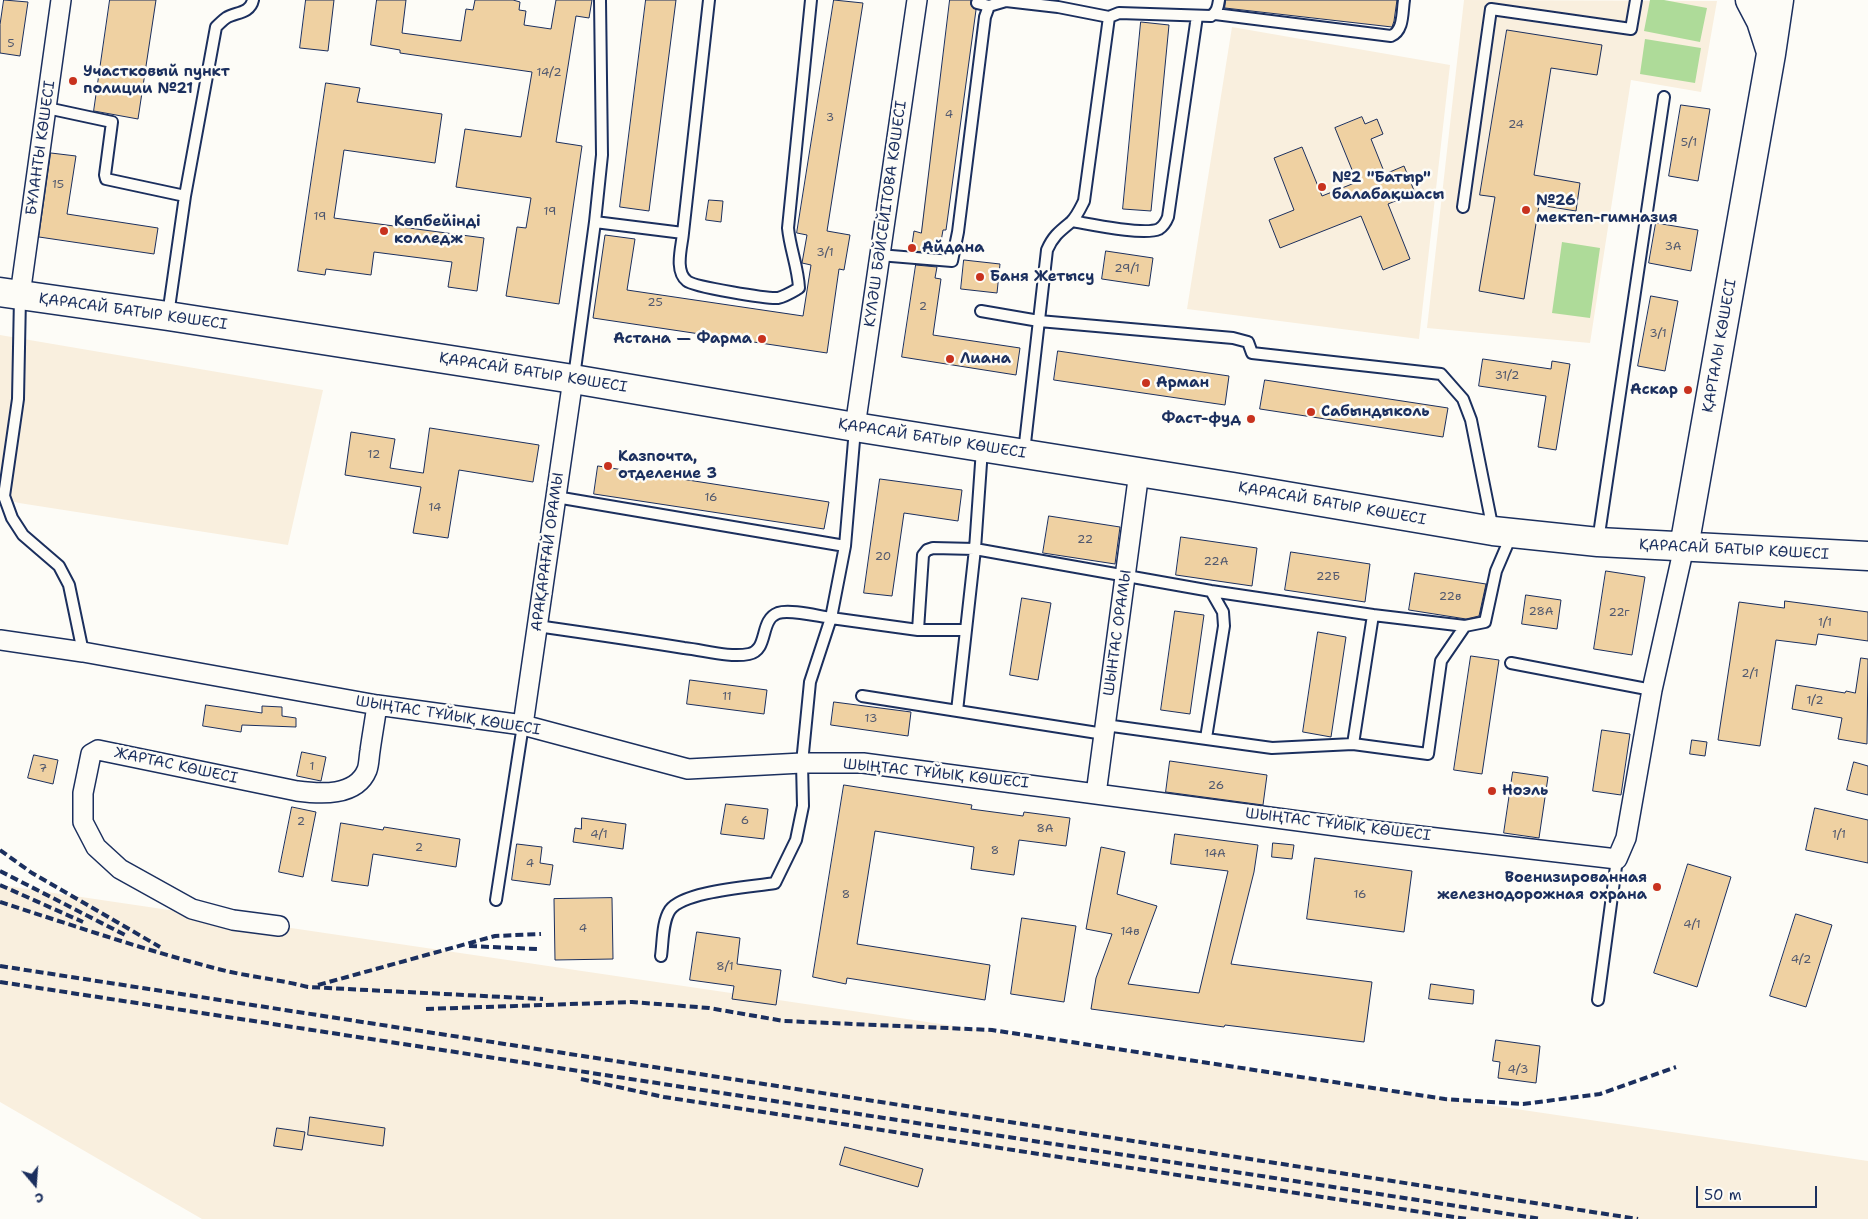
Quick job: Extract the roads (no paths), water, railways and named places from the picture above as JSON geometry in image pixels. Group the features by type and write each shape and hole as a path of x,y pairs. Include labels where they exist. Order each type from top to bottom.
{"street":[{"name":"БҰЛАНТЫ КӨШЕСІ","path":"10,294 47,108 61,0"},
{"name":"КҮЛӘШ БӘЙСЕЙІТОВА КӨШЕСІ","path":"855,427 917,0"},
{"path":"1750,0 1761,21 1771,54"},
{"name":"ҚАРТАЛЫ КӨШЕСІ","path":"1652,690 1684,547 1780,0"},
{"name":"ҚАРАСАЙ БАТЫР КӨШЕСІ","path":"10,294 168,316 574,379 982,448 1024,453 1503,532 1598,542 1868,556"},
{"name":"АРАҚАРАҒАЙ ОРАМЫ","path":"523,725 574,379"},
{"name":"ШЫНТАС ОРАМЫ","path":"1096,794 1139,472"},
{"name":"ШЫҢТАС ТҰЙЫҚ КӨШЕСІ","path":"0,640 83,652 377,705 523,725 688,769 802,763 863,763 1359,829 1618,859"},
{"path":"1618,859 1626,838 1652,690"},
{"name":"ЖАРТАС КӨШЕСІ","path":"278,926 233,920 192,909 120,869 96,846 83,822 83,793 92,754 98,750 297,791 332,793 348,788 360,780 367,770 377,705"}],"lane":[{"path":"168,316 184,196 216,27 227,17 244,12 252,4 253,0"},
{"path":"574,379 602,154 600,0"},
{"path":"709,0 680,265 683,276 688,282 710,288 776,298 789,294 799,288 797,266 789,243 788,228 811,0"},
{"path":"1215,14 1219,0"},
{"path":"977,4 989,6 1006,1 1058,7 1110,18 1119,13 1197,16 1211,16 1215,14 1391,36 1396,34 1401,27 1404,0"},
{"path":"1463,208 1491,9 1631,29 1636,0"},
{"path":"879,255 952,261 958,232 985,17 989,6"},
{"path":"1072,222 1146,232 1159,229 1165,224 1168,216 1197,16"},
{"path":"1024,453 1047,250 1051,239 1062,228 1072,222 1084,201 1110,18"},
{"path":"1598,542 1664,96"},
{"path":"47,108 112,122 106,179 184,196"},
{"path":"595,222 683,233"},
{"path":"10,294 18,399 4,496 12,518 23,535 59,566 69,585 83,652"},
{"path":"918,630 923,555 927,550 933,548 975,549 1210,591 1373,615 1465,626 1485,622 1496,571 1503,532 1472,420 1463,399 1441,374 1252,352 1248,342 1232,338 1040,321 981,311"},
{"path":"661,956 666,918 670,909 690,898 716,892 775,884 796,840 803,806 802,763 810,682 831,618 845,546 855,427"},
{"path":"958,711 975,549 982,448"},
{"path":"556,497 845,546"},
{"path":"1206,738 1224,626 1223,612 1210,591"},
{"path":"537,626 735,654 749,654 757,651 762,644 770,619 777,613 787,612 918,630 966,630"},
{"path":"1353,744 1373,615"},
{"path":"862,696 958,711 1105,730 1206,738 1272,748 1353,744 1428,754 1441,661 1465,626"},
{"path":"1511,663 1652,690"},
{"path":"496,900 523,725"},
{"path":"1598,1000 1618,859"}],"railway":[{"path":"0,850 32,873 160,947"},
{"path":"0,871 127,936"},
{"path":"0,885 83,922"},
{"path":"0,902 169,956 226,971 308,987 543,999"},
{"path":"318,985 495,936 541,934"},
{"path":"469,946 537,949"},
{"path":"0,966 1638,1219"},
{"path":"0,982 1541,1219"},
{"path":"426,1009 632,1002 709,1008 784,1021 992,1030 1445,1099 1523,1104 1600,1094 1676,1067"},
{"path":"581,1079 664,1097 1467,1219"}],"place":[{"name":"Участковый пункт полиции №21","path":"73,81"},
{"name":"№2 \"Батыр\" балабақшасы","path":"1322,187"},
{"name":"№26 мектеп-гимназия","path":"1526,210"},
{"name":"Көпбейінді колледж","path":"384,231"},
{"name":"Айдана","path":"912,248"},
{"name":"Баня Жетысу","path":"980,277"},
{"name":"Астана — Фарма","path":"762,339"},
{"name":"Лиана","path":"950,359"},
{"name":"Арман","path":"1146,383"},
{"name":"Аскар","path":"1688,390"},
{"name":"Сабындыколь","path":"1311,412"},
{"name":"Фаст-фуд","path":"1251,419"},
{"name":"Казпочта, отделение 3","path":"608,466"},
{"name":"Ноэль","path":"1492,791"},
{"name":"Военизированная железнодорожная охрана","path":"1657,887"}]}
